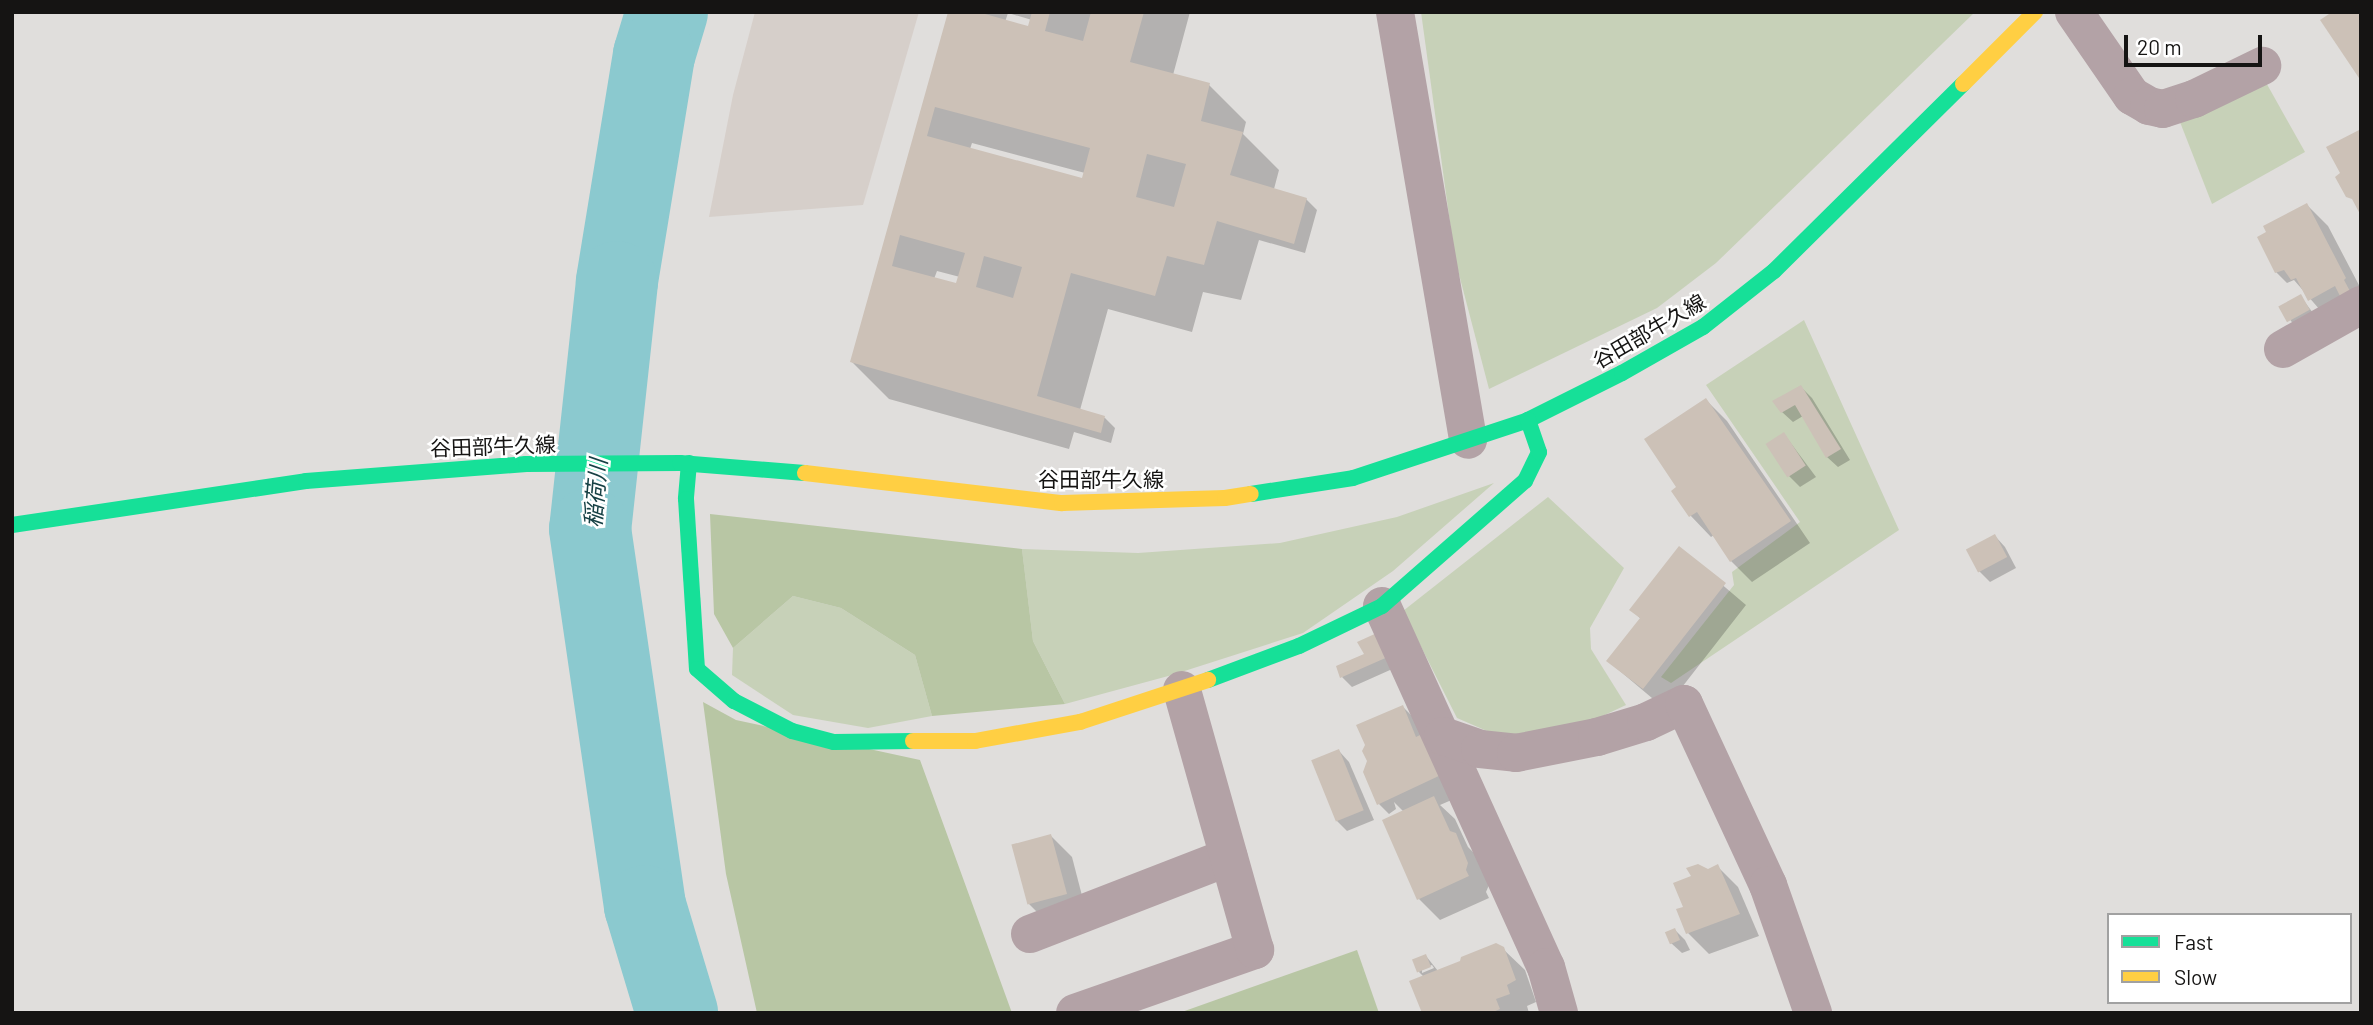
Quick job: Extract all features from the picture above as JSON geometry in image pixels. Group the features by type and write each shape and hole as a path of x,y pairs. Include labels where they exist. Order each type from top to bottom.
{"main road":[{"name":"谷田部牛久線","path":"12,525 306,481 526,464 689,463 1062,503 1225,498 1353,478 1528,420 1622,373 1703,327 1774,271 2035,12"},
{"path":"689,463 685,499 697,669 734,701 792,731 834,742 975,741 1080,722 1182,690 1299,646 1382,606 1525,481 1539,452 1528,420"}],"street":[{"path":"1395,12 1468,440"},
{"path":"2074,12 2132,96 2149,106 2163,109 2194,99 2262,66"},
{"path":"2283,349 2361,305"},
{"path":"1382,606 1546,967 1559,1013"},
{"path":"1075,1013 1255,950 1182,690"},
{"path":"1443,736 1480,749 1516,753 1597,737 1646,722 1684,704 1696,723 1768,885 1813,1013"},
{"path":"1030,934 1229,857"}],"shaded area":[{"path":"755,12 919,12 863,205 709,217 733,95"}],"green space":[{"path":"1421,12 1975,12 1716,263 1657,308 1489,389 1455,259"},
{"path":"2264,79 2305,152 2212,204 2180,122"},
{"path":"1804,320 1899,530 1671,683 1661,677 1734,585 1732,572 1800,522 1706,385"},
{"path":"1494,483 1393,571 1303,633 1172,675 1065,704 1033,641 1022,549 1138,553 1280,543 1397,517"},
{"path":"1548,497 1624,568 1590,628 1591,649 1626,705 1577,728 1510,741 1457,718 1403,611"},
{"path":"710,514 1022,549 1033,641 1065,704 932,716 915,655 841,608 793,596 733,648 714,614"},
{"path":"793,596 841,608 915,655 932,716 868,728 793,715 732,675 733,648"},
{"path":"703,702 736,720 920,760 1012,1013 757,1013 726,874"},
{"path":"1357,950 1379,1013 1179,1013"}],"building":[{"path":"948,12 978,12 1028,26 1032,12 1050,12 1045,31 1083,41 1091,12 1144,12 1130,62 1210,83 1201,121 1243,132 1230,175 1307,198 1294,244 1217,221 1204,265 1167,256 1155,296 1071,273 1037,396 1105,416 1101,433 850,362","holes":["935,107 1090,148 1082,178 927,136","1147,154 1186,164 1174,207 1136,197","900,235 965,253 956,283 892,266","984,256 1022,267 1013,298 976,287"]},
{"path":"2332,12 2361,12 2361,81 2320,20"},
{"path":"2361,129 2361,216 2335,177 2340,173 2326,147"},
{"path":"2307,203 2346,278 2344,280 2351,293 2341,298 2335,286 2308,301 2296,278 2291,280 2284,270 2275,273 2257,237 2266,232 2263,226"},
{"path":"2301,294 2310,310 2287,322 2278,307"},
{"path":"1801,385 1841,449 1826,458 1795,405 1781,413 1772,401"},
{"path":"1706,398 1791,521 1730,562 1697,512 1689,517 1671,491 1676,487 1644,439"},
{"path":"1784,432 1806,466 1787,478 1766,444"},
{"path":"1995,534 2007,557 1978,572 1966,549"},
{"path":"1679,546 1726,583 1643,689 1606,661 1640,618 1629,610"},
{"path":"1379,632 1390,656 1340,678 1336,666 1364,654 1357,642"},
{"path":"1403,705 1416,737 1426,732 1443,774 1377,805 1363,772 1367,761 1362,751 1365,745 1356,725"},
{"path":"1339,749 1364,810 1336,821 1311,760"},
{"path":"1434,796 1450,831 1456,833 1468,863 1466,870 1469,876 1417,900 1382,820"},
{"path":"1051,834 1067,894 1027,904 1011,845"},
{"path":"1698,864 1708,869 1718,864 1740,914 1686,934 1676,909 1683,907 1673,883 1691,876 1686,868"},
{"path":"1675,928 1680,940 1670,944 1665,932"},
{"path":"1496,943 1504,947 1516,980 1507,985 1510,994 1496,999 1500,1009 1491,1013 1422,1013 1409,981"},
{"path":"1426,954 1431,967 1417,972 1412,959"}],"waterway":[{"name":"稲荷川","path":"667,12 654,55 617,282 590,529 645,906 677,1013"}],"traffic: fast":[{"path":"1251,494 1353,478 1528,420 1622,373 1703,327 1774,271 1963,84"},
{"path":"1208,680 1299,646 1382,606 1525,481 1539,452 1528,420"},
{"path":"12,525 306,481 526,464 680,463 805,473"},
{"path":"689,463 686,499 697,669 734,701 792,731 834,742 913,741"}],"traffic: slow":[{"path":"1963,84 2035,12"},
{"path":"805,473 1062,503 1225,498 1251,494"},
{"path":"913,741 975,741 1080,722 1208,680"}]}
